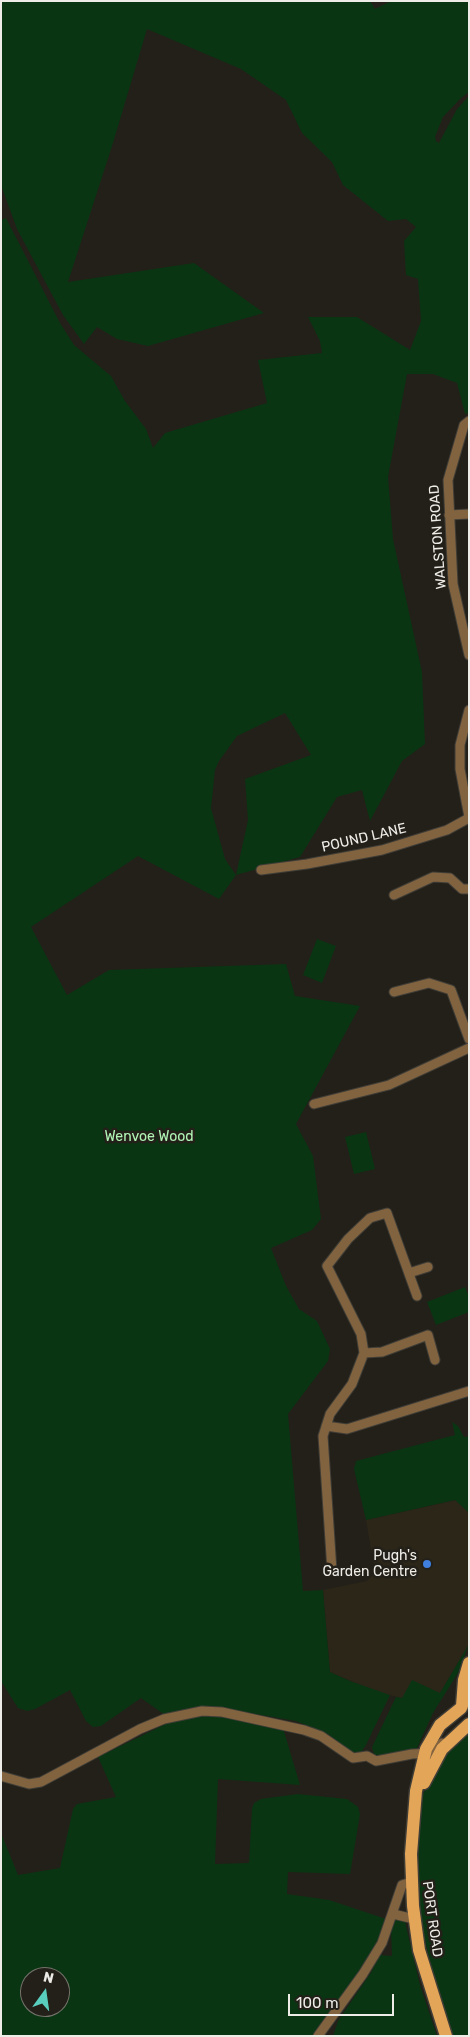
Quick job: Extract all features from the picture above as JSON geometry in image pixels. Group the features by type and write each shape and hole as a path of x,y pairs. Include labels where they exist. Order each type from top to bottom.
{"main road":[{"path":"469,1663 464,1680 462,1716 469,1723"},
{"name":"PORT ROAD","path":"446,2036 424,1967 414,1919 411,1854 416,1791 425,1754 436,1731 464,1705"},
{"name":"PORT ROAD","path":"416,1804 433,1763 449,1741 469,1723"}],"street":[{"name":"WALSTON ROAD","path":"469,421 464,425 448,474 453,584 464,614 469,655"},
{"path":"449,515 469,514"},
{"path":"469,710 460,745 460,769 469,817"},
{"name":"POUND LANE","path":"261,870 307,864 382,850 447,830 469,817"},
{"path":"394,895 433,877 450,878 462,889 469,889"},
{"path":"394,992 428,983 451,990 469,1039"},
{"path":"314,1104 389,1085 469,1048"},
{"path":"332,1571 323,1436 330,1414 352,1384 364,1353 362,1334 327,1266 348,1239 370,1218 387,1213 417,1296"},
{"path":"409,1274 428,1268"},
{"path":"364,1353 382,1352 428,1335 435,1360"},
{"path":"326,1426 347,1429 469,1391"},
{"path":"1,1776 29,1784 40,1782 140,1729 164,1719 202,1711 222,1712 304,1730 321,1736 353,1758 367,1756 371,1760 382,1761 432,1753 442,1743 449,1741"},
{"path":"318,2036 363,1974 382,1943 402,1885 411,1882"},
{"path":"393,1914 414,1919"}],"shaded area":[{"path":"456,1500 469,1513 469,1644 440,1693 402,1698 377,1692 330,1672 323,1590 367,1581 375,1573 366,1520"}],"green space":[{"name":"Wenvoe Wood","path":"1,1 370,1 375,9 391,1 469,1 469,92 443,117 435,137 439,143 457,109 469,96 469,413 465,414 457,383 433,374 407,374 388,477 393,539 422,672 425,744 402,761 370,821 362,790 337,797 300,857 236,875 219,899 138,856 31,927 67,995 109,970 286,964 295,996 360,1006 296,1124 313,1156 321,1219 312,1230 271,1248 286,1286 299,1309 317,1321 330,1349 328,1361 288,1414 303,1591 323,1590 330,1672 390,1695 360,1754 354,1755 328,1734 296,1721 221,1708 180,1710 165,1715 141,1698 101,1726 93,1727 86,1721 70,1690 35,1709 27,1711 18,1708 1,1681 1,220 6,218 60,323 74,345 111,376 125,401 146,429 153,448 165,433 267,403 258,360 322,353 320,341 308,317 357,317 410,350 421,321 418,279 406,275 404,241 416,227 406,219 388,221 343,185 332,162 302,133 286,100 241,69 147,29 113,143 68,282 194,263 264,313 148,346 117,339 97,327 84,344 63,315 17,229 1,185","holes":["285,713 311,755 245,779 248,820 236,875 225,859 211,808 215,770 219,761 237,736"]},
{"path":"317,939 336,946 322,983 303,975"},
{"path":"366,1132 375,1169 354,1174 345,1137"},
{"path":"465,1287 469,1297 469,1312 436,1325 427,1302"},
{"path":"452,1422 458,1426 464,1437 469,1436 469,1513 455,1500 366,1520 354,1469 356,1461 455,1435"},
{"path":"469,1644 458,1673 433,1713 417,1748 385,1757 374,1754 372,1747 396,1697 402,1698 412,1680 440,1693"},
{"path":"202,1713 224,1715 283,1728 300,1785 218,1779 215,1864 249,1863 252,1808 254,1803 261,1799 298,1794 347,1799 358,1807 360,1814 350,1874 288,1872 287,1894 329,1900 386,1919 377,1947 315,2036 1,2036 1,1833 18,1875 60,1868 73,1809 77,1804 116,1797 98,1757 170,1722"},
{"path":"469,1731 469,2036 453,2036 437,1991 419,1915 418,1834 421,1798 439,1763 458,1739"},
{"path":"397,1918 405,1922 420,1985 437,2036 333,2036 338,2021 372,1971 379,1955 392,1956 391,1928 394,1919"}],"place":[{"name":"Pugh's Garden Centre","path":"427,1564"}]}
